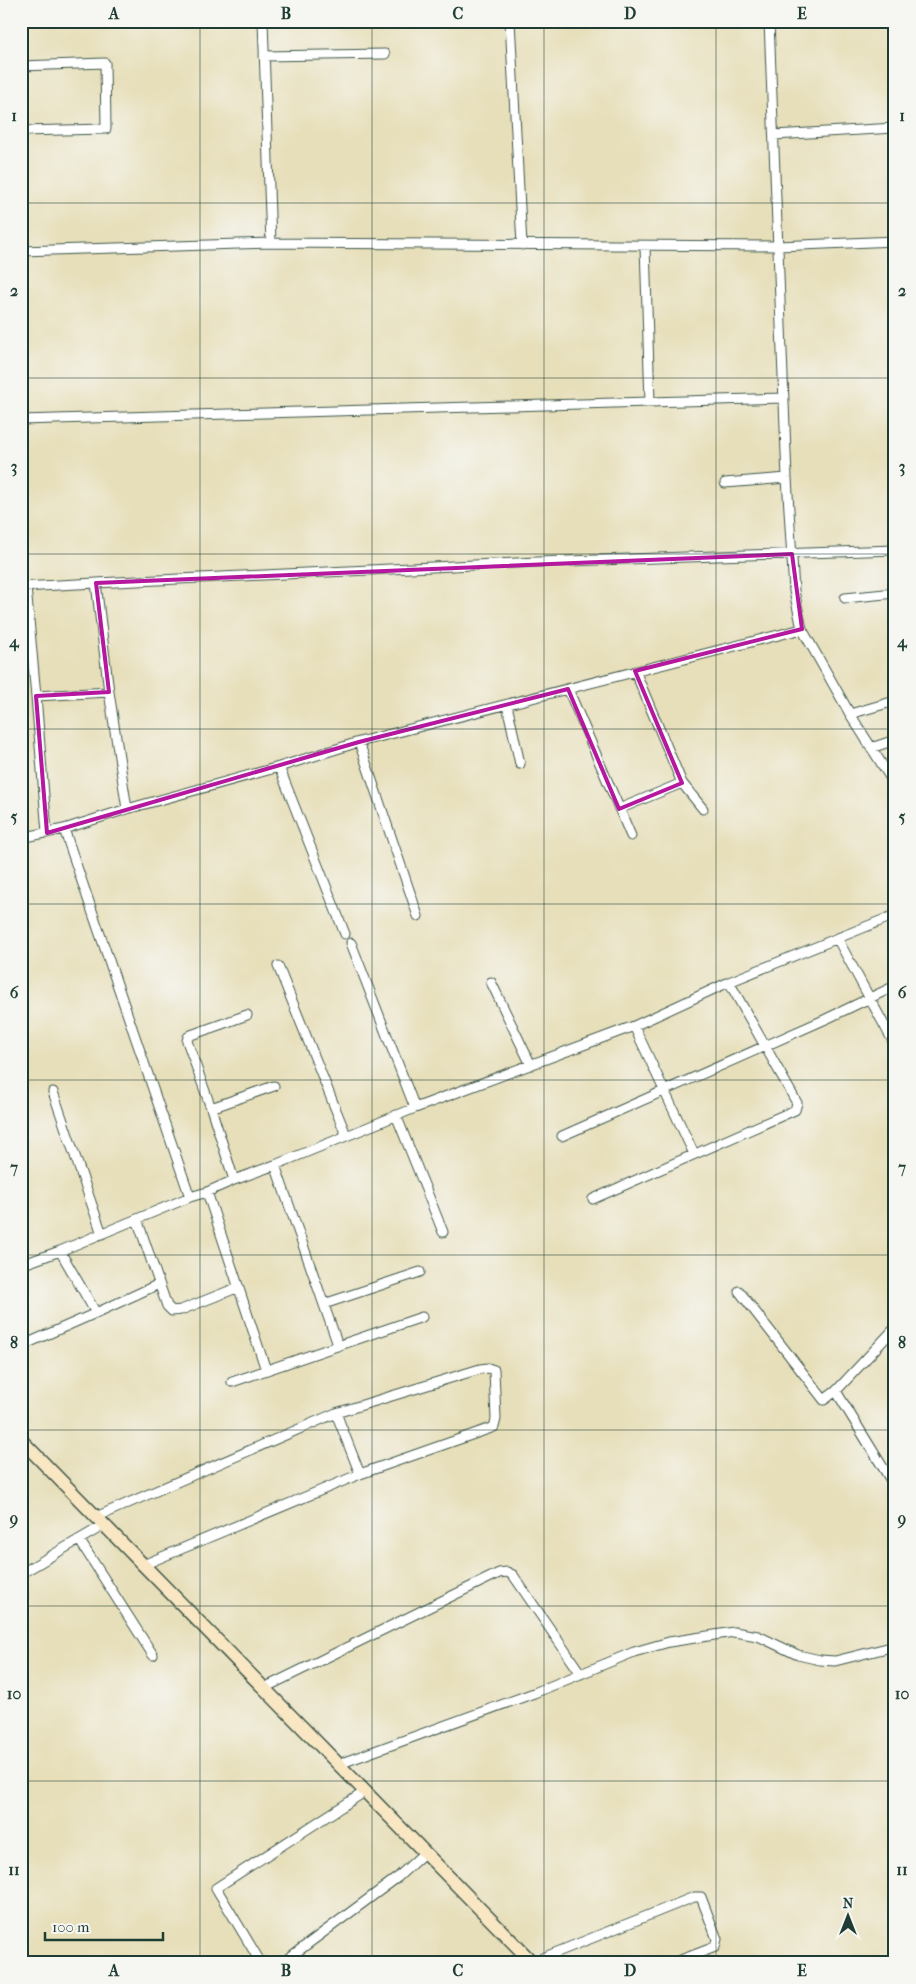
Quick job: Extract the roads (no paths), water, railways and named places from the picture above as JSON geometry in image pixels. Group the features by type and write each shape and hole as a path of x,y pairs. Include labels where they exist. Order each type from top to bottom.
{"main road":[{"path":"21,1440 340,1764 531,1962"}],"street":[{"path":"262,21 271,243"},
{"path":"510,21 522,245"},
{"path":"769,21 787,478 794,591 802,629 850,714 895,785"},
{"path":"264,56 385,54"},
{"path":"21,66 105,63 106,120 106,129 21,131"},
{"path":"774,135 895,128"},
{"path":"21,252 271,243 778,246 895,241"},
{"path":"645,246 650,402"},
{"path":"21,420 784,398"},
{"path":"725,483 787,478"},
{"path":"46,833 36,696 24,587 537,562 895,550"},
{"path":"96,583 109,692 127,809"},
{"path":"845,598 895,593"},
{"path":"21,838 64,829 359,742 802,629"},
{"path":"635,671 682,783 702,808"},
{"path":"568,689 631,836"},
{"path":"36,696 109,692"},
{"path":"850,714 895,701"},
{"path":"507,705 520,764"},
{"path":"871,748 895,740"},
{"path":"359,742 418,916"},
{"path":"279,767 345,934"},
{"path":"619,809 682,783"},
{"path":"64,829 190,1197"},
{"path":"21,1265 396,1115 634,1026 729,982 895,915"},
{"path":"837,938 868,999 895,1046"},
{"path":"351,943 415,1108"},
{"path":"278,966 346,1135"},
{"path":"491,982 531,1065"},
{"path":"593,1199 795,1110 797,1103 729,982"},
{"path":"562,1136 895,986"},
{"path":"234,1180 212,1108 187,1041 188,1037 247,1015"},
{"path":"634,1026 694,1154"},
{"path":"212,1108 274,1086"},
{"path":"53,1092 102,1234"},
{"path":"396,1115 443,1232"},
{"path":"275,1165 338,1345"},
{"path":"207,1192 266,1370"},
{"path":"137,1219 167,1306 172,1311 181,1310 239,1287"},
{"path":"60,1251 96,1313"},
{"path":"324,1304 420,1272"},
{"path":"21,1346 159,1284"},
{"path":"739,1291 822,1399 826,1400 895,1328"},
{"path":"232,1382 422,1317"},
{"path":"21,1617 23,1602 22,1573 80,1541 100,1521 336,1413 480,1369 488,1368 494,1370 496,1420 494,1427 360,1474 143,1564"},
{"path":"836,1391 895,1486"},
{"path":"336,1413 360,1474"},
{"path":"80,1541 152,1655"},
{"path":"264,1688 499,1573 507,1572 513,1575 581,1674"},
{"path":"340,1764 534,1693 641,1650 669,1642 734,1632 758,1636 798,1655 835,1661 895,1646"},
{"path":"261,1963 216,1888 366,1791"},
{"path":"282,1963 398,1877 424,1853"},
{"path":"531,1962 694,1897 701,1897 717,1939 715,1947 673,1963"}]}
